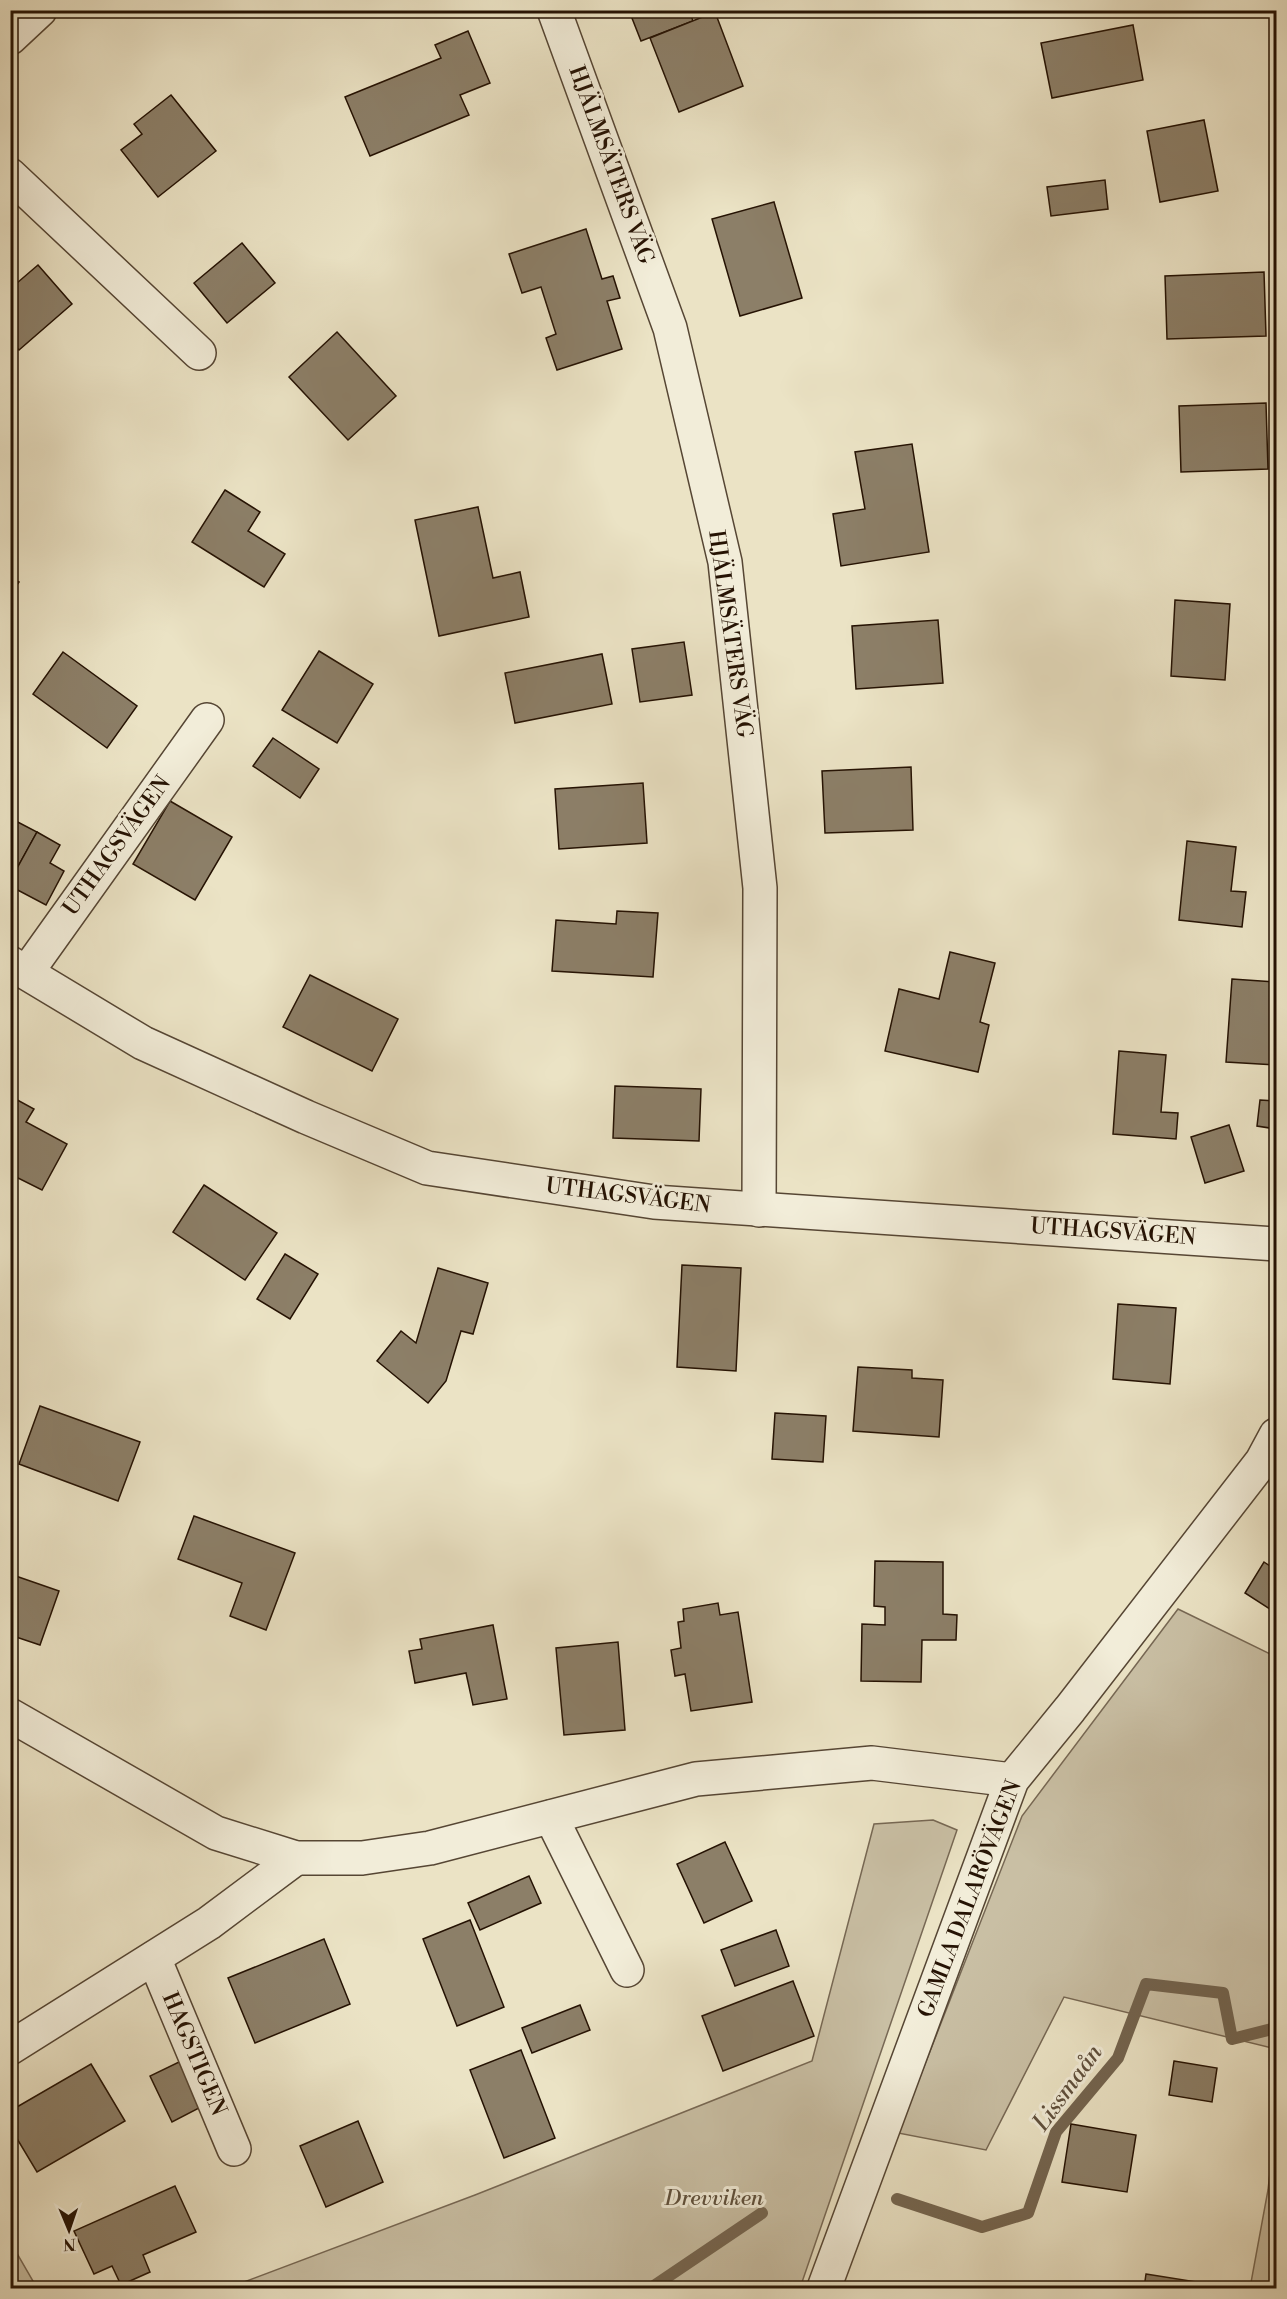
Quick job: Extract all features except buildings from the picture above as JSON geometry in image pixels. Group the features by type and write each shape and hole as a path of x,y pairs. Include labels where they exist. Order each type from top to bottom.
{"street":[{"path":"10,38 40,10"},
{"name":"HJÄLMSÄTERS VÄG","path":"554,10 670,328 725,562 760,888 759,1210"},
{"path":"10,175 199,352"},
{"name":"UTHAGSVÄGEN","path":"207,720 19,967 143,1043 306,1117 427,1168 654,1202 1276,1244"},
{"name":"GAMLA DALARÖVÄGEN","path":"824,2289 1012,1780 1070,1709 1255,1470 1276,1435"},
{"path":"10,1715 216,1833 296,1858 362,1858 430,1848 696,1779 872,1763 1012,1780"},
{"path":"551,1817 627,1970"},
{"path":"10,2048 210,1923 296,1858"},
{"name":"HAGSTIGEN","path":"154,1958 234,2149"}],"green space":[{"path":"1178,1609 1270,1654 1276,1650 1276,2049 1064,1997 986,2150 898,2133 1022,1816"},
{"name":"Drevviken","path":"933,1820 957,1830 800,2288 228,2288 475,2195 812,2061 874,1824"},
{"path":"1276,2119 1276,2288 1250,2288 1268,2190"},
{"path":"11,2243 37,2288 11,2288"}],"waterway":[{"name":"Lissmaån","path":"897,2199 982,2227 1028,2213 1056,2132 1118,2058 1146,1984 1223,1993 1232,2039 1276,2028"},
{"name":"Lissmaån","path":"651,2288 762,2213"}]}
